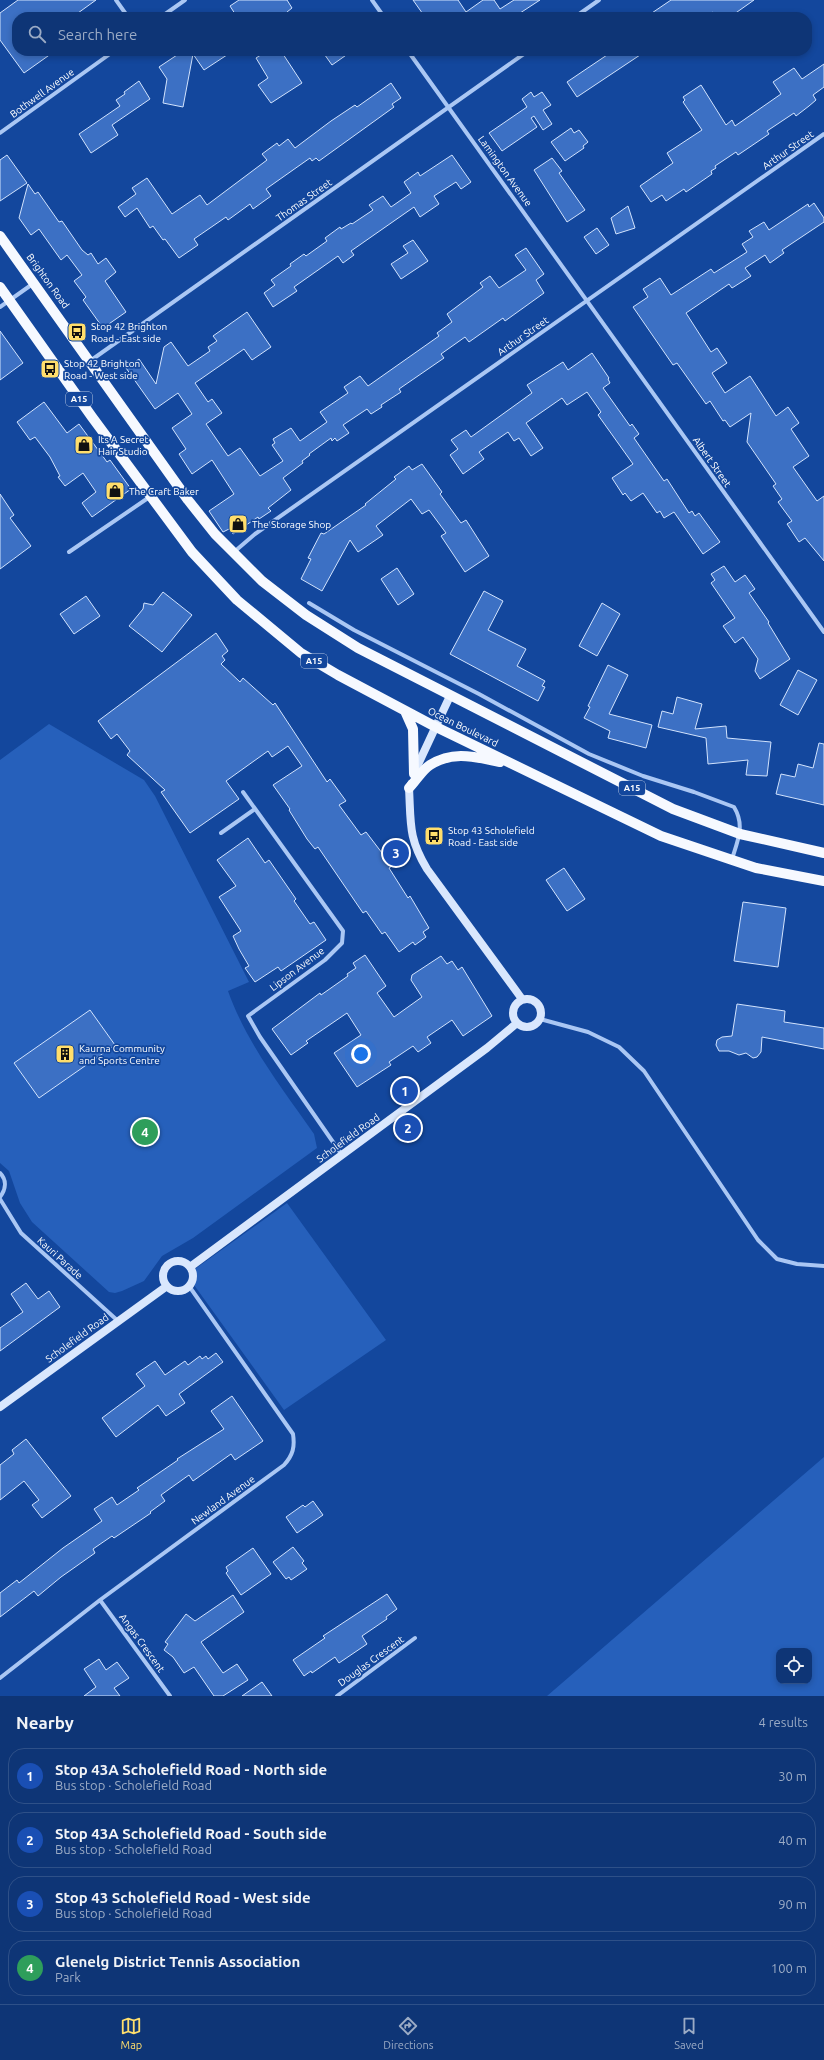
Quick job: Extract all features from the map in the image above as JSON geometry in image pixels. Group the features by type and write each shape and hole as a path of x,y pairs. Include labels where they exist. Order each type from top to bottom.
{"main road":[{"name":"Brighton Road","path":"0,236 188,500 232,553"},
{"name":"A15","path":"0,287 92,417 151,496"},
{"name":"Ocean Boulevard","path":"151,496 192,552 210,573 237,600 301,652 338,675 434,726 660,836 756,868 824,882"},
{"name":"A15","path":"232,553 289,602 324,628 358,648 450,696 673,809 740,834 824,853"},
{"path":"405,711 413,729 414,774"},
{"path":"409,788 430,766 444,758 461,755 514,765"}],"street":[{"path":"116,0 124,12"},
{"path":"168,12 185,0"},
{"path":"372,0 380,12"},
{"path":"582,12 599,0"},
{"name":"Bothwell Avenue","path":"0,133 107,56"},
{"name":"Lamington Avenue","path":"412,56 588,301"},
{"name":"Thomas Street","path":"90,361 521,56"},
{"name":"Arthur Street","path":"232,553 255,534 824,134"},
{"path":"0,307 34,282"},
{"name":"Albert Street","path":"588,301 824,632"},
{"path":"68,552 151,496"},
{"path":"309,603 354,630 479,694 589,754 643,776 726,803 734,807 741,824 740,834 731,860"},
{"path":"450,696 434,726 409,788 411,835 416,850 428,869 522,999"},
{"name":"Lipson Avenue","path":"243,792 343,931 342,943 325,960 248,1016 260,1037 342,1154"},
{"path":"221,833 255,809"},
{"path":"528,998 539,1004 541,1014 537,1023 527,1027 517,1023 513,1018 513,1007 522,999 528,998"},
{"path":"540,1019 588,1032 619,1047 644,1071 758,1240 777,1259 797,1264 824,1266"},
{"name":"Scholefield Road","path":"190,1267 487,1048 517,1023"},
{"path":"0,1173 5,1184 5,1190 0,1198"},
{"name":"Kauri Parade","path":"0,1198 21,1233 118,1321"},
{"path":"179,1262 190,1267 192,1277 189,1286 180,1291 167,1286 163,1277 166,1267 170,1264 179,1262"},
{"name":"Scholefield Road","path":"0,1407 167,1286"},
{"name":"Newland Avenue","path":"0,1678 100,1600 284,1465 292,1456 293,1434 189,1286"},
{"name":"Angas Crescent","path":"100,1600 170,1696"},
{"name":"Douglas Crescent","path":"337,1696 415,1638"}],"shaded area":[{"path":"49,724 144,780 155,796 249,982 228,991 236,1010 266,1065 314,1134 317,1148 193,1238 162,1256 144,1281 115,1293 109,1292 32,1222 20,1203 9,1171 0,1163 0,760"},
{"path":"287,1203 386,1340 284,1410 194,1285 196,1276 195,1269"},
{"path":"824,1457 824,1696 547,1696"}],"building":[{"path":"18,0 96,0 79,12 12,12 12,56 48,56 24,73 0,40 0,13"},
{"path":"239,0 287,0 292,8 287,12 234,12 230,6"},
{"path":"413,0 458,0 466,12 421,12"},
{"path":"483,0 494,0 500,9 514,0 540,0 522,12 466,12"},
{"path":"671,0 754,0 737,12 653,12"},
{"path":"176,56 193,56 183,107 163,103 167,79 159,67"},
{"path":"194,56 225,56 204,70"},
{"path":"259,56 284,56 302,83 271,103 258,85 268,78 256,58"},
{"path":"326,56 345,56 332,65"},
{"path":"606,56 638,56 577,97 567,82"},
{"path":"824,64 824,87 813,95 816,100 809,106 796,116 794,113 767,131 769,134 738,155 736,152 715,166 716,168 711,171 712,174 686,192 684,189 666,201 662,195 651,202 640,186 673,163 667,153 702,130 683,102 685,100 683,97 701,85 726,125 732,120 735,126 781,94 773,82 794,68 802,79"},
{"path":"139,81 150,99 112,125 118,135 91,153 79,134 120,106 116,100"},
{"path":"391,83 401,98 392,104 394,107 319,161 316,158 312,161 310,158 266,189 271,196 253,209 250,204 228,220 226,217 194,239 198,245 179,258 153,226 150,228 137,208 125,217 118,207 136,194 132,188 147,178 172,214 200,195 207,205 267,160 262,154 277,143 279,146 288,139 295,148 331,121 355,105 357,107"},
{"path":"531,92 534,97 542,92 551,105 543,110 552,124 543,130 534,116 531,118 537,127 502,151 489,133 527,107 522,99"},
{"path":"571,128 574,133 579,130 588,142 583,146 584,148 565,161 551,142"},
{"path":"7,155 27,183 0,201 0,160"},
{"path":"452,155 471,182 461,189 456,182 434,196 439,204 420,217 414,207 351,251 354,255 343,263 338,256 294,287 297,291 273,307 264,293 275,285 271,280 291,266 290,264 304,254 306,256 327,241 325,238 340,227 341,229 351,223 352,224 373,210 369,205 383,196 391,207 411,193 404,182 418,172 420,176"},
{"path":"552,158 562,171 559,173 585,210 567,222 534,170"},
{"path":"28,184 35,194 38,192 59,222 62,221 82,250 88,255 91,253 98,264 106,258 116,272 105,281 126,312 103,328 83,300 86,297 74,281 82,275 67,255 61,260 39,229 31,235 19,218"},
{"path":"814,203 824,218 824,222 782,250 784,253 770,263 765,255 745,268 751,276 732,288 729,284 686,313 711,352 717,348 727,363 712,373 725,393 750,376 776,416 788,407 799,423 791,429 809,456 793,467 817,501 824,496 824,561 805,538 799,542 787,524 792,521 778,502 782,499 773,486 776,484 747,442 751,413 730,427 725,420 723,421 710,401 706,404 677,363 673,365 633,307 648,297 643,289 660,278 671,295 711,269 714,273 747,252 742,244 753,237 749,231 764,222 769,230 808,204 809,207"},
{"path":"628,206 635,228 616,234 611,218"},
{"path":"597,228 609,245 596,254 584,237"},
{"path":"413,240 428,261 401,279 391,264 408,253 403,246"},
{"path":"526,248 544,274 536,280 544,293 505,321 503,318 469,342 465,337 441,354 444,358 399,389 401,392 381,405 382,407 371,414 367,409 343,425 349,433 337,441 335,438 332,441 331,438 309,454 310,455 302,461 303,463 283,478 291,490 268,508 271,511 259,519 258,517 233,534 229,529 223,532 209,511 234,494 212,460 192,474 179,454 186,449 172,428 192,414 178,393 155,409 126,368 139,359 156,384 164,347 171,342 188,366 210,351 208,347 217,341 213,336 247,312 271,347 252,360 244,349 195,383 208,402 212,399 222,413 206,424 228,456 240,448 260,476 283,461 272,445 275,443 273,439 291,428 300,441 327,422 320,412 348,393 344,387 360,376 368,386 439,336 437,333 452,322 447,314 483,287 480,283 490,276 499,288 526,270 515,255"},
{"path":"0,331 23,363 0,380"},
{"path":"592,353 609,378 610,383 603,388 630,426 632,424 639,434 634,438 664,481 667,479 689,513 692,511 695,516 699,513 720,542 703,554 674,512 664,518 660,511 657,513 643,493 631,501 625,493 623,495 612,478 633,464 598,415 601,412 587,392 567,405 562,398 526,423 543,448 531,456 519,438 514,441 508,432 479,452 484,459 463,474 450,455 458,449 451,440 466,430 471,437 532,393 527,385 563,362 568,370"},
{"path":"44,402 67,433 79,424 107,462 110,460 131,489 92,517 82,503 96,492 83,473 65,486 58,477 60,476 50,457 35,437 30,440 17,422"},
{"path":"422,464 442,492 440,494 461,523 466,520 489,556 465,572 441,536 446,533 429,510 422,514 411,499 376,526 383,535 358,552 350,540 322,591 301,579 311,559 308,558 321,533 324,534 366,505 365,504 396,479 394,477 409,466 412,470"},
{"path":"0,494 14,515 10,518 31,546 0,569"},
{"path":"724,566 735,582 745,575 755,589 749,593 769,622 768,623 790,659 760,679 755,671 758,659 743,637 735,643 723,626 735,618 711,583 715,580 711,574"},
{"path":"397,568 414,594 398,605 381,579"},
{"path":"484,591 503,601 488,630 526,649 517,666 545,681 542,686 545,687 538,701 450,654"},
{"path":"163,592 192,615 162,652 129,626 143,609 144,603 153,605"},
{"path":"86,596 100,616 74,634 60,614"},
{"path":"602,603 620,614 597,656 579,646"},
{"path":"216,633 228,651 222,656 225,660 221,664 240,682 243,678 273,705 275,703 327,782 330,779 346,801 339,805 361,835 366,832 392,866 389,868 408,898 410,896 429,928 423,932 426,937 415,945 413,942 399,952 385,932 382,934 366,911 363,913 318,847 315,849 307,839 289,810 290,809 273,785 302,766 288,746 272,757 268,751 226,781 239,799 190,833 161,792 165,790 127,755 130,751 117,734 111,739 98,721"},
{"path":"608,665 628,675 609,714 652,725 646,748 608,738 610,731 584,718 590,707 588,706"},
{"path":"798,670 817,680 798,715 780,705"},
{"path":"677,697 702,704 695,729 726,726 727,738 771,742 767,776 746,775 748,760 708,764 706,738 658,727 662,711 673,714"},
{"path":"819,743 824,744 824,805 776,794 781,774 795,777 798,764 813,768"},
{"path":"248,838 265,863 269,860 296,899 294,901 310,924 314,922 326,940 281,971 278,967 255,982 245,968 249,966 233,936 241,931 219,897 236,886 217,860"},
{"path":"564,868 585,899 567,911 546,880"},
{"path":"743,902 786,908 778,967 734,961"},
{"path":"365,955 386,986 377,993 394,1017 422,997 411,980 412,975 441,956 447,964 452,961 458,970 462,967 492,1016 463,1036 452,1020 427,1037 431,1043 418,1052 413,1046 389,1062 391,1065 357,1087 334,1053 361,1035 347,1013 306,1041 308,1043 291,1055 272,1029 320,993 321,995 348,976 347,974 356,968 353,963"},
{"path":"737,1004 785,1011 784,1022 824,1028 824,1049 762,1037 761,1052 757,1057 753,1058 746,1053 739,1055 729,1051 719,1051 716,1045 717,1040 722,1037 732,1036"},
{"name":"Kaurna Community and Sports Centre","path":"90,1010 115,1045 39,1098 14,1063"},
{"path":"26,1283 38,1299 49,1291 60,1307 0,1351 0,1328 23,1312 11,1294"},
{"path":"216,1353 223,1362 179,1394 185,1403 166,1416 158,1405 116,1437 102,1418 145,1386 136,1374 155,1361 165,1375 185,1361 188,1365 200,1356 202,1359 206,1356 208,1359"},
{"path":"232,1396 263,1441 235,1460 231,1454 193,1481 189,1475 161,1495 165,1501 150,1512 151,1513 114,1538 112,1536 93,1549 95,1553 61,1577 38,1596 34,1591 0,1617 0,1593 17,1580 19,1583 63,1548 102,1521 94,1509 112,1497 117,1505 139,1490 137,1488 178,1460 177,1459 224,1429 211,1411"},
{"path":"26,1439 71,1496 42,1518 32,1505 39,1500 24,1481 0,1500 0,1465 14,1454 12,1450"},
{"path":"313,1501 323,1515 297,1533 286,1517 303,1505 305,1507"},
{"path":"293,1547 304,1561 302,1563 307,1569 291,1580 289,1577 286,1579 273,1562"},
{"path":"253,1548 271,1574 241,1595 226,1573 228,1571 226,1567"},
{"path":"387,1594 397,1609 386,1617 387,1619 362,1636 367,1644 339,1663 335,1657 312,1673 311,1671 304,1676 293,1660 325,1638 323,1636"},
{"path":"233,1595 244,1612 201,1642 223,1673 237,1664 248,1680 223,1696 214,1696 194,1667 184,1673 173,1657 164,1650 168,1644 165,1642 186,1614 195,1621"},
{"path":"99,1659 106,1670 117,1662 129,1678 114,1688 120,1696 84,1696 96,1687 84,1669"},
{"path":"262,1682 272,1696 242,1696"}],"place":[{"name":"Stop 42 Brighton Road - East side","path":"77,332"},
{"name":"Stop 42 Brighton Road - West side","path":"50,369"},
{"name":"Its A Secret Hair Studio","path":"84,445"},
{"name":"The Craft Baker","path":"115,491"},
{"name":"The Storage Shop","path":"238,524"},
{"name":"Stop 43 Scholefield Road - East side","path":"434,836"},
{"name":"Stop 43 Scholefield Road - West side","path":"396,853"},
{"name":"Kaurna Community and Sports Centre","path":"65,1054"},
{"name":"Stop 43A Scholefield Road - North side","path":"405,1091"},
{"name":"Stop 43A Scholefield Road - South side","path":"408,1128"},
{"name":"Glenelg District Tennis Association","path":"145,1132"}]}
